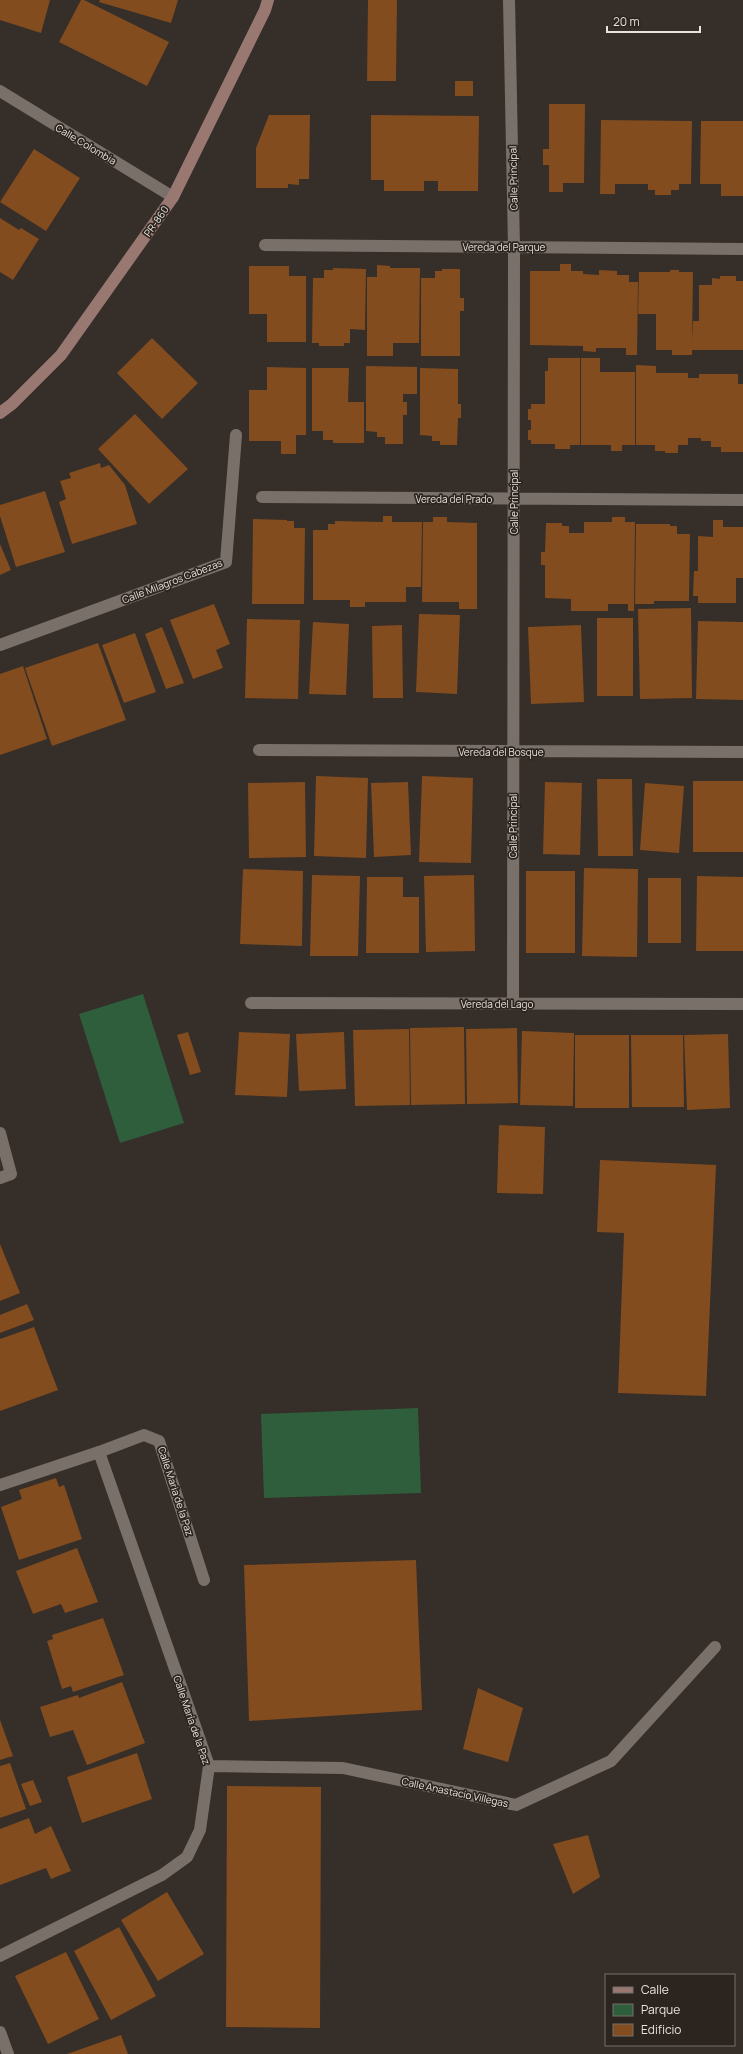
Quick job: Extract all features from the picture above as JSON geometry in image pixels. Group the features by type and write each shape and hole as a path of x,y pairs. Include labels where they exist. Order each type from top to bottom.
{"street":[{"name":"PR-860","path":"0,414 61,355 173,197 232,79 265,10 268,0"},
{"name":"Calle Principal","path":"509,0 514,247 513,1004"},
{"name":"Calle Colombia","path":"0,91 173,197"},
{"name":"Vereda del Parque","path":"265,245 743,249"},
{"name":"Calle Milagros Cabezas","path":"0,645 226,562 236,435"},
{"name":"Vereda del Prado","path":"262,497 514,500 743,500"},
{"name":"Vereda del Bosque","path":"259,750 743,752"},
{"name":"Vereda del Lago","path":"251,1003 743,1004"},
{"path":"0,1133 6,1176"},
{"name":"Calle Maria de la Paz","path":"99,1452 144,1435 160,1441 204,1580"},
{"path":"0,1485 99,1452"},
{"name":"Calle María de la Paz","path":"0,1956 162,1875 186,1857 200,1830 209,1766 99,1452"},
{"name":"Calle Anastacio Villegas","path":"209,1766 343,1768 516,1805 611,1761 715,1647"},
{"path":"0,2032 8,2054"}],"green space":[{"path":"143,994 184,1123 120,1143 79,1014"},
{"path":"418,1408 421,1493 264,1498 261,1414"}],"building":[{"path":"0,0 50,0 41,33 0,20"},
{"path":"81,0 84,0 169,42 147,86 59,42"},
{"path":"100,0 178,0 171,23 99,2"},
{"path":"368,0 397,0 396,81 367,81"},
{"path":"455,81 473,81 473,96 455,96"},
{"path":"549,104 585,104 584,183 563,183 563,192 549,192 549,165 543,165 543,149 549,149"},
{"path":"269,115 310,115 309,179 299,179 299,185 288,184 288,188 256,188 256,148"},
{"path":"371,115 479,116 478,191 438,191 438,181 424,181 424,191 384,191 384,180 371,180"},
{"path":"601,120 692,121 691,184 679,184 679,190 671,190 671,195 655,195 655,190 648,190 648,184 615,184 615,194 600,194"},
{"path":"701,121 743,121 743,196 721,196 721,184 700,184"},
{"path":"34,149 80,178 46,231 0,202"},
{"path":"0,218 19,230 21,228 39,239 13,280 0,272"},
{"path":"560,264 571,264 571,271 583,271 583,274 599,275 599,270 617,271 617,275 629,275 629,282 638,282 637,355 626,355 626,348 596,348 596,352 583,351 583,346 530,345 530,271 560,271"},
{"path":"377,265 390,266 390,268 420,268 419,343 393,343 393,356 367,356 367,277 377,277"},
{"path":"249,266 289,266 289,276 306,276 306,342 267,342 267,314 249,314"},
{"path":"333,268 366,269 365,330 350,329 350,343 344,343 344,346 319,346 319,343 312,343 313,278 324,278 324,270 333,270"},
{"path":"442,269 460,269 460,298 464,298 464,311 460,311 460,356 421,356 421,278 435,278 435,271 442,271"},
{"path":"670,270 679,270 679,272 693,272 692,341 693,321 699,321 699,285 712,285 712,278 720,279 720,276 736,276 736,281 743,281 743,350 692,350 692,355 672,355 672,350 656,350 656,314 638,314 639,272 670,272"},
{"path":"152,338 198,383 162,419 117,373"},
{"path":"548,358 580,358 580,445 570,445 570,449 555,449 555,444 531,444 531,440 528,440 528,430 531,430 531,420 528,420 528,409 531,409 531,404 545,404 545,371 548,371"},
{"path":"581,358 600,358 600,372 635,372 635,445 622,445 622,451 611,451 611,445 581,445"},
{"path":"636,365 656,366 656,373 688,373 688,378 699,378 699,374 738,374 738,384 743,384 743,452 721,452 721,447 711,447 711,441 701,441 701,438 688,438 688,445 678,445 678,453 655,451 655,445 636,445"},
{"path":"366,366 417,367 417,394 403,394 403,402 407,402 407,415 403,415 403,444 385,444 385,437 377,437 377,432 366,431"},
{"path":"267,367 306,368 306,435 296,435 296,454 281,454 281,441 249,441 249,390 267,390"},
{"path":"312,368 349,368 348,402 364,402 364,443 333,443 333,440 323,440 323,431 312,431"},
{"path":"420,368 458,369 458,404 461,404 461,418 458,418 457,445 440,445 440,441 432,441 432,436 420,435"},
{"path":"135,414 188,469 149,504 98,449"},
{"path":"100,463 101,468 109,465 125,485 137,524 72,544 59,502 66,499 60,481 71,478 69,473"},
{"path":"45,491 65,552 16,567 0,516 0,505"},
{"path":"383,516 392,516 392,522 422,522 421,587 406,587 406,602 365,602 365,607 350,607 350,600 313,600 313,530 328,530 328,524 335,524 335,521 383,522"},
{"path":"433,517 447,517 447,522 477,523 477,609 459,609 459,602 422,602 423,522 433,522"},
{"path":"612,517 625,517 625,522 635,522 634,611 628,611 628,604 608,604 608,611 571,611 571,599 545,598 545,565 541,565 541,552 545,552 546,523 562,523 562,526 569,526 569,533 584,533 584,522 612,522"},
{"path":"253,519 294,521 294,528 305,528 304,604 252,604"},
{"path":"713,520 723,520 723,527 743,527 743,578 736,578 736,603 698,603 698,596 693,596 694,571 698,571 698,536 713,537"},
{"path":"636,524 670,524 670,526 677,526 677,534 690,534 689,601 654,601 654,604 635,604"},
{"path":"0,544 11,570 0,575"},
{"path":"214,604 230,644 216,650 223,668 193,679 170,620"},
{"path":"691,608 692,698 640,699 638,609"},
{"path":"419,614 460,615 457,694 416,692"},
{"path":"597,618 633,618 633,696 597,696"},
{"path":"247,619 300,620 298,699 245,698"},
{"path":"698,621 743,622 743,700 696,699"},
{"path":"313,622 349,624 346,695 309,694"},
{"path":"402,625 403,698 373,698 372,626"},
{"path":"581,625 584,702 531,704 528,627"},
{"path":"162,627 184,683 166,689 145,634"},
{"path":"135,633 156,692 124,703 102,645"},
{"path":"98,643 126,720 52,746 25,668"},
{"path":"23,666 47,739 0,755 0,674"},
{"path":"316,776 368,778 366,858 314,856"},
{"path":"422,776 473,778 471,863 419,862"},
{"path":"597,779 632,779 633,856 598,856"},
{"path":"693,781 743,781 743,852 693,852"},
{"path":"305,782 306,857 249,858 248,783"},
{"path":"408,782 411,855 374,857 371,783"},
{"path":"545,782 582,783 580,855 543,854"},
{"path":"645,783 684,786 679,853 640,850"},
{"path":"584,868 638,869 637,957 582,956"},
{"path":"243,869 303,871 302,946 240,944"},
{"path":"526,871 575,871 575,953 526,953"},
{"path":"312,875 360,876 358,956 310,956"},
{"path":"474,875 475,951 426,952 424,876"},
{"path":"697,876 743,877 743,951 696,951"},
{"path":"367,877 403,877 403,897 419,897 419,953 366,953"},
{"path":"648,878 681,878 681,943 648,943"},
{"path":"464,1027 465,1104 411,1105 410,1028"},
{"path":"517,1028 518,1103 467,1104 466,1029"},
{"path":"409,1029 410,1105 355,1106 353,1030"},
{"path":"522,1031 574,1033 573,1106 520,1105"},
{"path":"188,1032 201,1072 190,1075 177,1035"},
{"path":"239,1032 290,1034 287,1097 235,1095"},
{"path":"344,1032 346,1089 299,1091 296,1034"},
{"path":"728,1034 730,1108 687,1110 684,1035"},
{"path":"575,1035 629,1035 629,1108 575,1108"},
{"path":"631,1035 683,1035 684,1107 632,1107"},
{"path":"499,1125 545,1127 543,1194 497,1193"},
{"path":"600,1160 716,1165 706,1396 618,1393 624,1233 597,1232"},
{"path":"0,1244 20,1293 0,1301"},
{"path":"27,1304 34,1320 0,1333 0,1315"},
{"path":"34,1327 58,1390 0,1411 0,1339"},
{"path":"56,1478 59,1487 64,1485 82,1539 19,1560 1,1507 22,1499 19,1490"},
{"path":"77,1548 98,1602 65,1613 61,1604 33,1614 16,1571"},
{"path":"416,1560 422,1710 249,1721 244,1565"},
{"path":"103,1618 124,1675 73,1692 71,1686 62,1689 47,1641 53,1639 52,1635"},
{"path":"122,1682 145,1743 87,1765 73,1730 50,1737 40,1707 78,1695 79,1698"},
{"path":"478,1688 523,1708 508,1762 463,1749"},
{"path":"0,1720 13,1756 0,1760"},
{"path":"137,1753 152,1799 82,1823 67,1777"},
{"path":"10,1763 26,1809 0,1818 0,1766"},
{"path":"33,1780 42,1802 30,1806 21,1784"},
{"path":"227,1786 321,1787 320,2028 226,2027"},
{"path":"29,1818 35,1834 51,1826 71,1871 51,1879 46,1868 0,1885 0,1829"},
{"path":"588,1835 600,1877 573,1894 553,1844"},
{"path":"167,1892 204,1954 158,1981 121,1920"},
{"path":"119,1927 156,1996 111,2020 74,1951"},
{"path":"66,1952 99,2019 48,2044 15,1976"},
{"path":"121,2035 128,2054 67,2054"}]}
